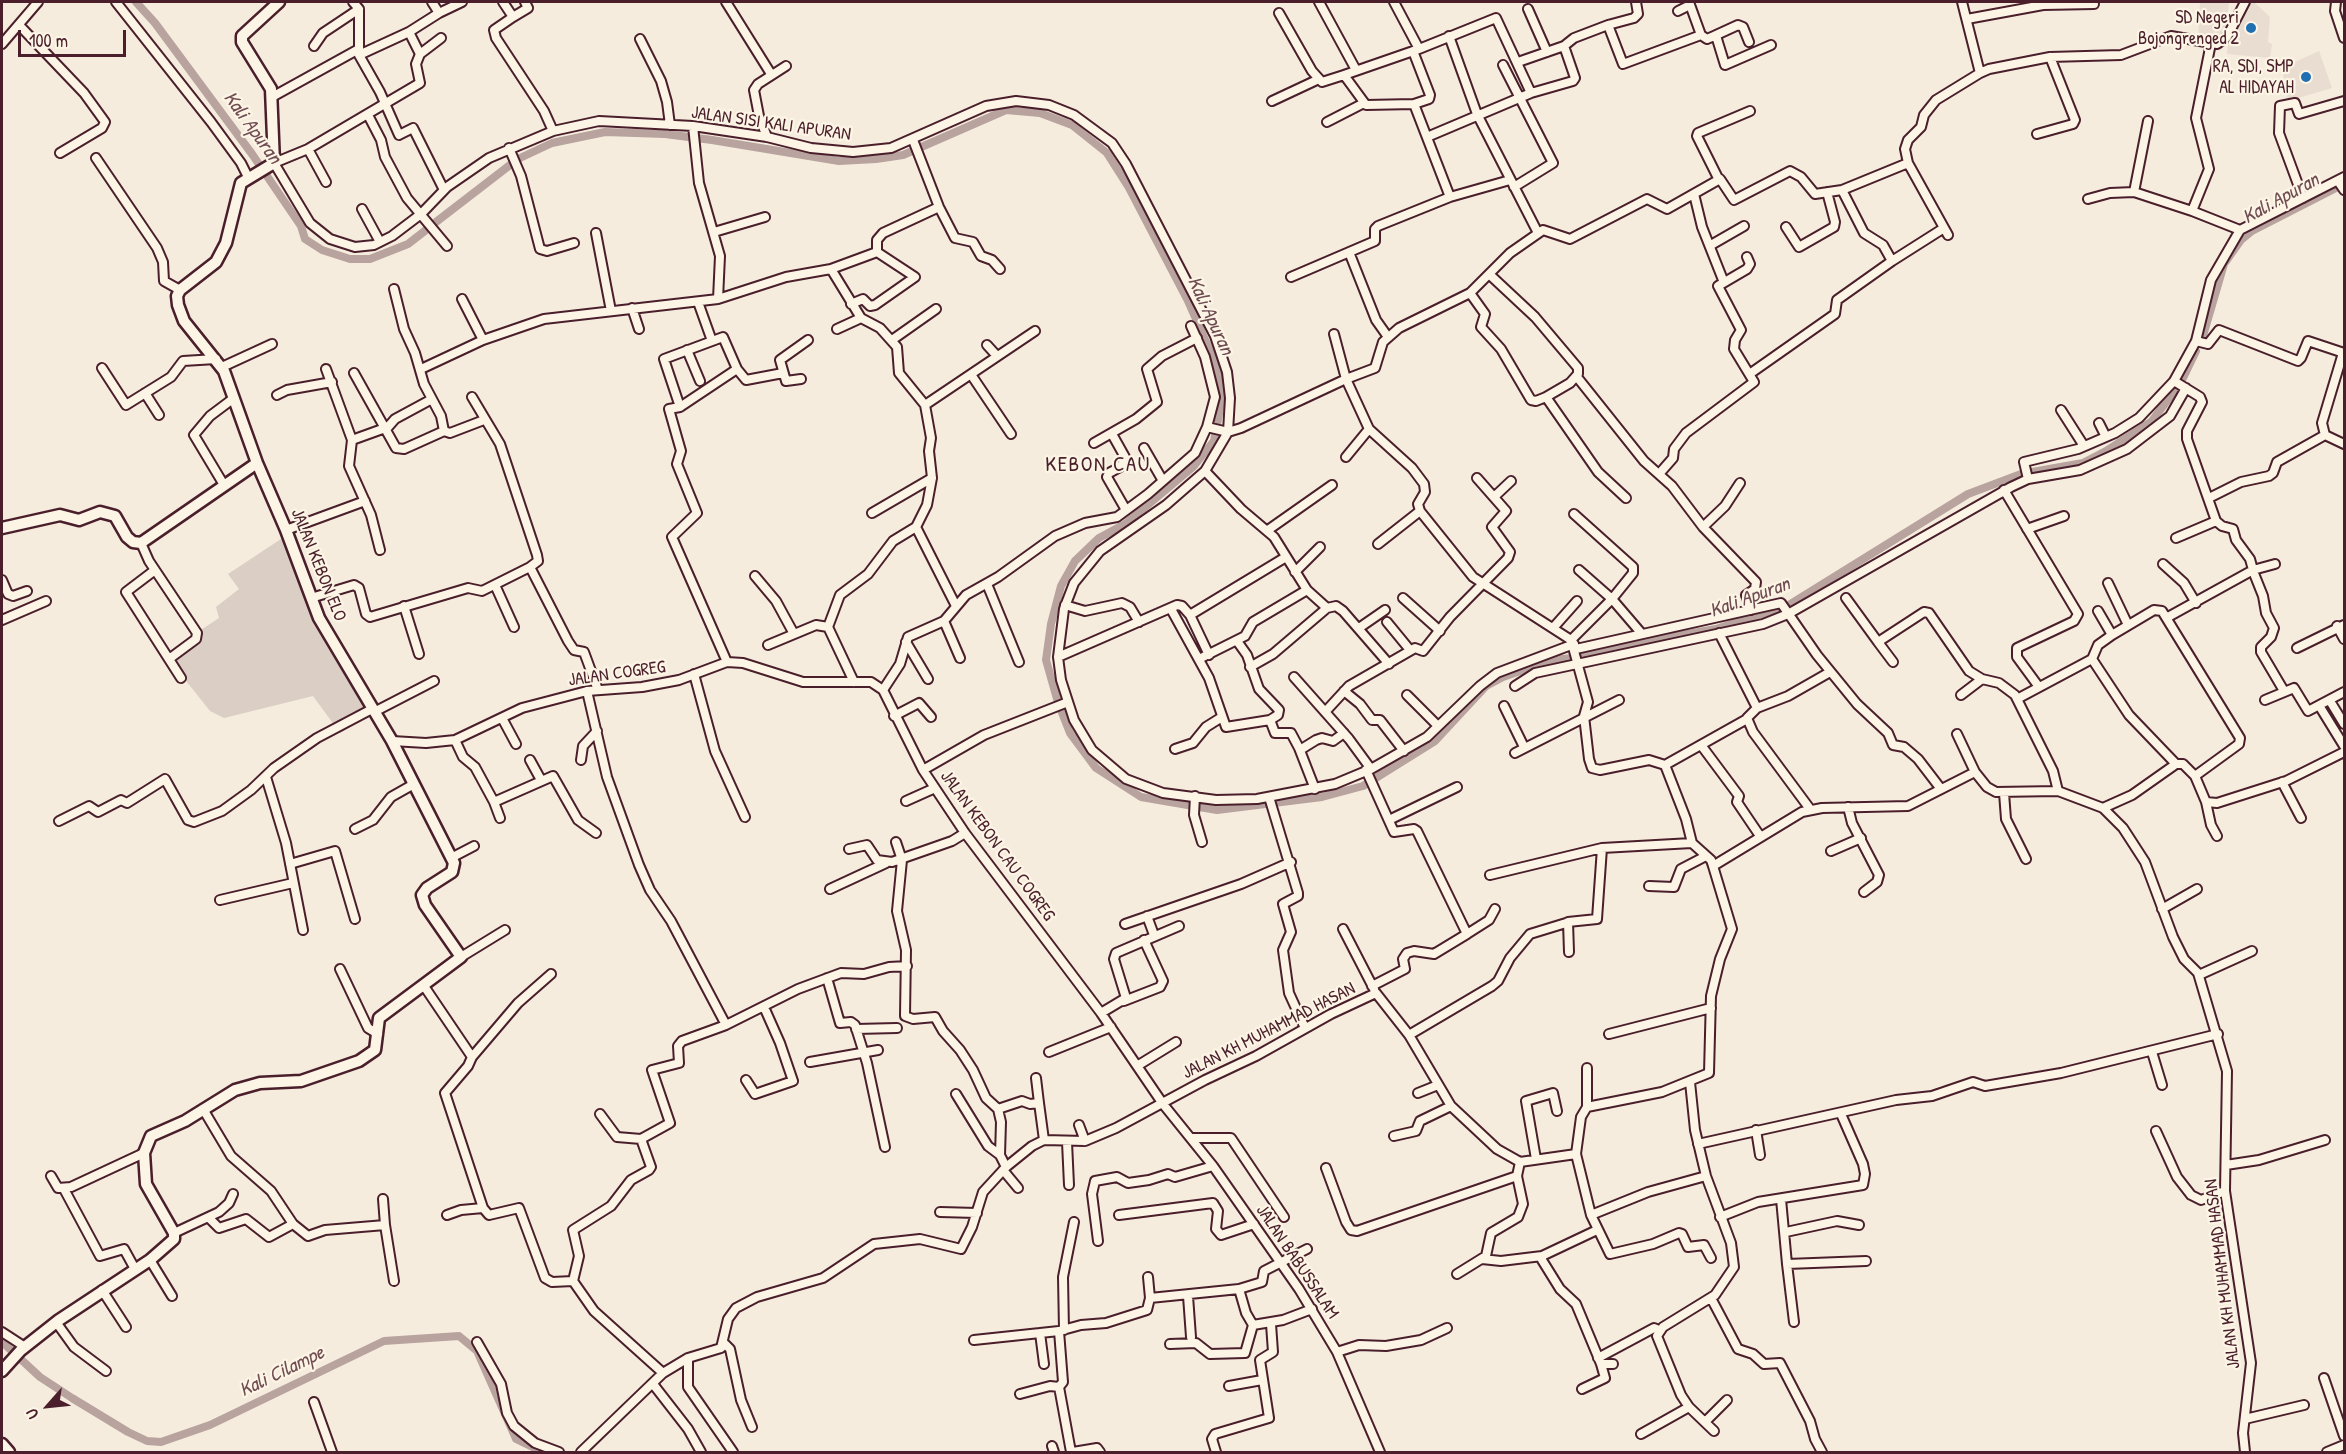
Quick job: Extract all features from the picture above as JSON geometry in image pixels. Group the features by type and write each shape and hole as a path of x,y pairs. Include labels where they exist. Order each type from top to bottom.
{"street":[{"path":"2,44 38,2"},
{"path":"116,2 251,175"},
{"path":"272,165 272,97 268,82 242,42 242,36 279,2"},
{"path":"353,2 359,9 358,53 399,135 414,128 444,190"},
{"path":"432,2 439,13"},
{"path":"272,97 358,53 409,32 462,2"},
{"path":"503,2 513,17"},
{"path":"525,2 528,8 494,30 496,38 544,111 553,131"},
{"path":"726,2 771,74"},
{"path":"1319,2 1356,70"},
{"path":"1344,75 1368,106 1414,104 1429,99 1430,95 1416,50 1394,2"},
{"path":"1518,62 1564,46 1574,38 1636,16 1639,10 1636,2"},
{"path":"1962,2 1980,73"},
{"path":"2336,2 2335,11 2344,38"},
{"path":"1678,11 1689,3 1701,35 1707,39 1738,25 1743,27 1749,42"},
{"path":"1750,373 1835,314 1837,300 1892,261 1946,231 1908,163 1905,148 1908,140 1921,127 1924,115 1936,100 1989,69 2050,57 2121,55 2171,36 2217,44 2227,37 2243,3"},
{"path":"1967,19 2043,5 2094,4"},
{"path":"314,46 323,33 359,9"},
{"path":"1528,9 1547,52"},
{"path":"1278,13 1322,82 1416,50 1496,18 1532,93"},
{"path":"19,25 84,93 105,122 102,129 60,153"},
{"path":"1608,25 1623,64 1701,35"},
{"path":"96,158 157,249 163,262 164,282 180,290 216,262 226,243 239,186 251,175 308,149 420,83 416,64 420,54 409,32"},
{"path":"1449,36 1477,114 1538,233"},
{"path":"1714,36 1725,65 1771,45"},
{"path":"420,54 441,38"},
{"path":"640,39 661,81 670,125"},
{"path":"2192,211 2209,169 2196,118 2211,43"},
{"path":"1427,137 1477,114 1532,93 1563,85 1575,78 1564,46"},
{"path":"2037,134 2073,124 2075,120 2050,57"},
{"path":"1291,277 1375,241 1375,229 1378,226 1450,197 1512,183 1552,163 1503,64"},
{"path":"767,137 753,92 758,84 786,66"},
{"path":"1272,101 1319,79"},
{"path":"2303,198 2279,133 2280,106 2295,104 2299,114 2344,100"},
{"name":"JALAN SISI KALI APURAN","path":"272,165 310,223 319,232 355,247 380,242 423,217 444,190 489,158 553,131 615,119 767,137 811,148 853,152 914,143 986,105 1016,101 1049,105 1074,115 1112,143 1126,164 1215,336 1230,386 1225,431 1205,471 1166,505 1100,551 1074,583 1065,605 1058,657 1061,680 1087,744 1113,770 1151,789 1216,800 1269,799 1335,784 1368,771 1427,737 1497,673 1575,651"},
{"path":"1327,122 1364,103"},
{"path":"1414,104 1450,197"},
{"path":"1750,111 1698,133 1697,136 1719,180 1723,181 1734,200 1790,171 1801,177 1815,194 1842,190 1908,163"},
{"path":"368,115 381,140 385,158 407,198 447,246"},
{"path":"2134,192 2148,121"},
{"path":"693,128 699,183 714,232 721,267 718,299"},
{"path":"914,143 921,166 957,241 973,242 981,256 992,260 1000,269"},
{"path":"509,148 521,176 540,249 547,251 574,243"},
{"path":"308,149 327,182"},
{"path":"2026,474 2022,464 2028,461 2084,446 2106,437 2139,418 2174,381 2196,341 2211,280 2240,230 2341,179 2344,190"},
{"path":"1209,428 1225,431 1375,368 1378,351 1388,337 1399,328 1470,293 1523,242 1538,233 1548,230 1570,239 1647,199 1667,209 1719,180"},
{"path":"1842,190 1864,233 1883,245 1892,261"},
{"path":"1786,227 1799,247 1834,227 1835,222 1827,192"},
{"path":"2088,199 2120,192 2134,192 2240,230"},
{"path":"1694,194 1702,227 1723,280"},
{"path":"877,252 877,240 883,233 939,207"},
{"path":"362,209 380,242"},
{"path":"714,232 765,217"},
{"path":"1711,245 1744,226"},
{"path":"596,233 611,312"},
{"path":"421,369 483,340 544,319 718,299 786,277 831,269 877,252"},
{"path":"851,304 863,299 870,306 875,305 915,276 877,252"},
{"path":"1350,252 1376,320 1388,337"},
{"path":"1659,474 1672,458 1674,449 1686,433 1736,392 1752,383 1750,373 1734,349 1735,340 1741,330 1719,288 1723,280 1747,269 1750,264 1747,257"},
{"path":"831,269 861,318 880,328 892,340 898,353 899,373 924,405 931,438 928,451 932,478 927,505 916,527 893,541 868,574 840,596 828,627 854,682"},
{"path":"1489,274 1549,331 1578,368 1577,376 1635,451 1672,486 1703,527 1756,582 1755,589 1746,595 1751,610"},
{"path":"394,289 402,324 441,416 444,430"},
{"name":"JALAN KEBON ELO","path":"180,290 177,296 184,321 220,363 311,598 392,741 451,858"},
{"path":"1470,293 1485,314 1481,327 1501,349 1532,400 1536,401 1545,397 1577,376"},
{"path":"462,299 483,340"},
{"path":"698,302 712,341"},
{"path":"632,308 639,329"},
{"path":"892,340 936,309"},
{"path":"837,329 861,318"},
{"path":"737,369 680,407 669,410 681,451 677,464 697,513 672,537 727,662 743,663 803,682 871,682 883,690 900,664 906,642 911,635 944,621 954,612 956,606 966,595 987,584 1067,530 1085,523 1111,519 1126,510 1195,453 1209,428 1214,387 1191,326"},
{"path":"2196,341 2208,344 2219,330 2298,361 2308,341 2344,353 2322,423 2325,435"},
{"path":"924,405 972,376 1035,331"},
{"path":"1335,334 1346,379 1369,429 1412,468 1424,484 1425,492 1418,504 1420,511 1483,585 1553,628 1575,651 1587,702 1584,716 1588,759 1594,769 1649,760 1665,765 1747,719 1748,715 1757,708 1788,696 1830,672"},
{"path":"1094,442 1112,434 1157,402 1147,372 1149,367 1162,356 1197,338"},
{"path":"680,407 661,360 712,341 725,339 737,369 746,380 783,373"},
{"path":"801,379 786,381 781,358 808,340"},
{"path":"102,368 124,405 171,377 183,360 193,358 220,363 272,344"},
{"path":"987,345 997,356"},
{"path":"687,350 700,381"},
{"path":"326,369 352,440 350,466 365,501 380,550"},
{"path":"354,373 394,447 398,450 444,430"},
{"path":"972,376 1011,434"},
{"path":"2174,381 2202,402 2187,431 2187,439 2216,521 2222,526 2233,529 2237,543 2250,559 2263,596 2266,613 2274,628 2261,647 2261,652 2284,691"},
{"path":"277,395 287,390 332,382"},
{"path":"1575,651 1719,633 1763,624 1787,613 2004,490 2026,474 2080,470 2127,449 2169,416 2186,388"},
{"path":"145,393 159,414"},
{"path":"311,598 354,585 359,588 368,616 468,588 482,591 538,561 500,444 472,397"},
{"path":"1545,397 1599,472 1626,498"},
{"path":"224,485 194,435 210,416 234,398"},
{"path":"352,440 385,428 395,419 432,399"},
{"path":"2061,410 2084,446"},
{"path":"444,430 450,433 484,420"},
{"path":"2099,423 2106,437"},
{"path":"1346,457 1369,429"},
{"path":"1112,434 1126,459 1120,467 1109,472 1107,477 1126,510"},
{"path":"2325,435 2344,444"},
{"path":"2209,498 2241,482 2269,476 2273,473 2277,462 2325,435"},
{"path":"1144,448 1163,481"},
{"path":"141,543 257,463"},
{"path":"1205,471 1241,509 1268,530 1307,590 1327,608"},
{"path":"872,513 932,478"},
{"path":"1325,712 1344,691 1410,650 1417,647 1424,651 1510,554 1492,529 1506,511 1477,478"},
{"path":"1494,497 1511,481"},
{"path":"1703,527 1725,506 1740,483"},
{"path":"1268,530 1332,485"},
{"path":"2004,490 2078,614 2074,621 2017,648 2017,657 2039,687"},
{"path":"286,530 365,501"},
{"path":"1378,544 1420,511"},
{"path":"2,528 60,515 79,520 100,512 115,516 127,537 141,543 155,570 197,633 196,639 169,660"},
{"path":"1574,514 1634,567 1633,573 1575,651"},
{"path":"2027,529 2064,516"},
{"path":"2176,538 2216,521"},
{"path":"916,527 956,606"},
{"path":"1295,572 1320,547"},
{"path":"1190,615 1286,557"},
{"path":"2163,564 2184,583 2196,603"},
{"path":"2168,617 2253,571 2275,564"},
{"path":"530,567 568,641 574,650 584,652 598,690"},
{"path":"155,570 126,592 181,678"},
{"path":"1580,570 1612,599 1642,634"},
{"path":"755,576 776,601 794,634"},
{"path":"2,580 8,594 13,596 27,591"},
{"path":"2108,583 2128,625"},
{"path":"987,584 1019,662"},
{"path":"495,585 514,627"},
{"path":"1199,659 1237,641 1247,634 1248,626 1252,622 1307,590"},
{"path":"1403,597 1440,631"},
{"path":"1846,598 1893,662"},
{"path":"2,620 46,601"},
{"path":"1553,628 1577,601"},
{"path":"1065,605 1085,611 1122,603 1130,607 1139,622"},
{"path":"1515,686 1530,675 1575,651 1781,603 1830,672 1857,704 1888,733 1893,745 1904,747 1918,759 1941,789"},
{"path":"1058,657 1180,605 1190,615 1209,654"},
{"path":"405,606 419,654"},
{"path":"1250,667 1274,654 1327,608 1339,607 1389,664"},
{"path":"1170,609 1199,659 1228,728 1269,720 1278,715 1279,710 1259,688 1247,655 1237,641"},
{"path":"1359,628 1385,610"},
{"path":"2017,699 2092,659 2098,645 2112,634 2157,610 2168,617 2203,680 2240,738 2239,744 2195,776"},
{"path":"2098,611 2112,634"},
{"path":"1878,642 1928,612 1969,671 1982,679 1999,683 2017,699 2053,771 2058,791"},
{"path":"944,621 960,658"},
{"path":"1387,622 1410,650"},
{"path":"2297,648 2341,625 2344,639"},
{"path":"768,645 816,626 828,627"},
{"path":"1719,633 1757,708"},
{"path":"906,642 928,679"},
{"path":"2092,659 2129,715 2176,764"},
{"name":"JALAN COGREG","path":"392,741 426,743 455,740 522,708 586,691 642,687 694,674 727,662"},
{"path":"694,674 715,751 745,817"},
{"path":"1294,677 1344,733 1368,771 1396,833 1414,829 1417,831 1467,934"},
{"path":"1961,695 1982,679"},
{"path":"59,821 89,806 98,812 121,800 127,803 165,779 188,820 194,822 222,811 266,777 274,768 317,738 434,681"},
{"path":"2265,700 2294,687 2308,711 2320,707 2344,692"},
{"name":"JALAN KEBON CAU COGREG","path":"883,690 894,716 924,770 965,833 1101,1013 1163,1104"},
{"path":"586,691 607,777 650,890 671,921 726,1025"},
{"path":"1344,691 1360,704 1372,720 1380,720 1404,751"},
{"path":"1407,695 1438,726"},
{"path":"1515,753 1619,700"},
{"path":"2330,701 2344,724"},
{"path":"924,770 984,735 1068,702"},
{"path":"894,716 919,703 932,717"},
{"path":"1504,706 1524,747"},
{"path":"2320,707 2344,746"},
{"path":"1175,749 1193,743 1206,727 1222,717"},
{"path":"502,718 516,744"},
{"path":"1747,719 1810,809"},
{"path":"1269,720 1274,732 1293,735 1315,789"},
{"path":"581,760 586,740 597,731"},
{"path":"1300,750 1322,738 1333,741 1344,733"},
{"path":"1957,734 1975,772 1987,787 2004,793 2006,819 2026,859"},
{"path":"455,740 464,757 476,766 500,818"},
{"path":"1701,746 1739,796 1737,802 1760,836"},
{"path":"2206,802 2217,803 2233,800 2282,782 2344,752"},
{"path":"530,760 541,780"},
{"path":"2103,808 2132,795 2176,764 2183,764 2195,776 2206,802 2211,825 2217,836"},
{"path":"1587,1107 1648,1096 1709,1073 1713,984 1732,929 1713,866 1692,843 1686,819 1665,765"},
{"path":"1713,866 1760,836 1810,809 1908,806 1975,772"},
{"path":"266,777 278,811 303,930"},
{"path":"494,802 541,780 554,777 578,820 596,833"},
{"path":"2282,782 2301,818"},
{"path":"355,829 373,820 391,797 414,784"},
{"path":"1389,820 1457,787"},
{"path":"906,801 936,788"},
{"name":"JALAN KH MUHAMMAD HASAN","path":"2004,793 2058,791 2103,808 2123,828 2145,862 2162,909 2184,958 2199,975 2218,1034 2228,1087 2224,1120 2226,1165 2224,1191 2251,1362 2245,1419 2245,1452"},
{"path":"1194,798 1194,811 1202,842"},
{"path":"1269,799 1274,819 1291,862 1298,896 1283,904 1291,932 1283,950 1289,993 1305,1028"},
{"path":"1848,807 1852,823 1875,864 1879,878 1864,892"},
{"path":"830,889 886,863 902,860 952,841 965,833"},
{"path":"1831,851 1861,838"},
{"path":"896,843 902,860 897,911 906,950 905,1016 913,1019 936,1018 943,1031 973,1070 986,1098 998,1109 1001,1122 1000,1155 1005,1169 1018,1188"},
{"path":"1490,875 1602,848 1692,843"},
{"path":"849,849 867,845 877,860 886,863"},
{"path":"461,957 422,898 427,888 454,870 451,858 474,846"},
{"path":"1409,1035 1498,981 1510,958 1530,934 1551,926 1596,919 1602,848"},
{"path":"290,864 335,851 355,919"},
{"path":"1649,886 1674,887 1683,867 1706,856"},
{"path":"1125,924 1241,884 1291,862"},
{"path":"220,900 293,883"},
{"path":"2162,909 2197,889"},
{"path":"1342,929 1374,990 1405,969 1403,958 1407,953 1414,951 1434,954 1489,920 1495,909"},
{"path":"1147,916 1154,935"},
{"path":"1566,923 1569,952"},
{"path":"1124,1001 1125,995 1114,956 1154,935 1179,926"},
{"path":"2,1371 19,1351 56,1322 150,1260 174,1239 174,1233 146,1184 144,1153 151,1136 223,1096 248,1086 270,1082 288,1084 347,1067 375,1050 379,1018 461,957 505,930"},
{"path":"1101,1013 1160,987 1163,981 1144,940"},
{"path":"2199,975 2252,951"},
{"path":"600,1114 617,1137 641,1139 670,1123 652,1070 679,1063 678,1046 682,1041 726,1025 841,973 864,974 889,967 907,966"},
{"path":"340,969 344,982 368,1028 378,1034"},
{"path":"551,974 518,1003 471,1057 468,1066 445,1093 483,1208 489,1215 519,1208 545,1278 556,1283 573,1281"},
{"path":"827,978 840,1023 851,1022 856,1029 885,1147"},
{"path":"424,986 471,1057"},
{"name":"JALAN KH MUHAMMAD HASAN","path":"1085,1141 1163,1104 1374,990 1409,1035 1451,1106 1497,1149 1520,1162"},
{"path":"746,1080 755,1094 793,1081 780,1042 764,1007"},
{"path":"1609,1034 1711,1008"},
{"path":"1048,1052 1111,1027"},
{"path":"856,1029 897,1028"},
{"path":"1698,1144 1896,1100 1932,1096 1973,1082 1985,1086 2061,1073 2218,1034"},
{"path":"1137,1066 1176,1042"},
{"path":"810,1062 878,1050"},
{"path":"2152,1052 2162,1085"},
{"path":"1587,1068 1587,1107 1581,1117 1576,1154 1591,1215 1612,1255 1679,1233 1688,1247 1704,1245 1712,1258"},
{"path":"1036,1078 1044,1140"},
{"path":"1600,1361 1654,1328 1659,1330 1711,1298 1725,1284 1734,1267 1731,1243 1706,1176 1698,1144 1690,1082"},
{"path":"1418,1093 1438,1085"},
{"path":"1536,1160 1526,1101 1553,1093 1557,1111"},
{"path":"956,1094 968,1117 988,1146 1000,1155"},
{"path":"998,1109 1022,1101 1039,1103"},
{"name":"JALAN BABUSSALAM","path":"1163,1104 1213,1166 1281,1261 1312,1309 1337,1352 1380,1452"},
{"path":"1394,1136 1416,1131 1420,1121 1451,1106"},
{"path":"203,1109 231,1156 271,1191 293,1224 308,1236 325,1230 385,1225"},
{"path":"1720,1216 1758,1202 1863,1185 1863,1164 1840,1114"},
{"path":"721,1348 728,1319 736,1308 766,1294 823,1278 874,1244 920,1239 961,1249 968,1237 983,1192 1023,1151 1044,1140 1085,1141 1079,1125"},
{"path":"1756,1130 1761,1155"},
{"path":"2156,1131 2176,1177 2191,1196 2201,1200 2224,1191"},
{"path":"1191,1138 1231,1138 1284,1217"},
{"path":"641,1139 651,1167 649,1170 631,1180 610,1206 573,1230 579,1256 573,1281 594,1311 663,1373"},
{"path":"2226,1165 2259,1160 2325,1140"},
{"path":"1067,1142 1069,1185"},
{"path":"51,1176 58,1188 64,1189 116,1168 144,1153"},
{"path":"1457,1274 1482,1259 1488,1251 1491,1233 1518,1217 1523,1204 1516,1176 1520,1162 1576,1154"},
{"path":"1098,1241 1092,1194 1095,1181 1117,1178 1128,1183 1168,1174 1175,1178 1213,1166"},
{"path":"1326,1168 1349,1228 1357,1231 1516,1176"},
{"path":"1591,1215 1648,1192 1706,1176"},
{"path":"64,1189 100,1256 123,1249 135,1269"},
{"path":"174,1233 209,1218 229,1203 232,1194"},
{"path":"383,1199 394,1281"},
{"path":"1781,1199 1794,1322"},
{"path":"1119,1215 1213,1203 1218,1211 1216,1229 1221,1235 1254,1224"},
{"path":"447,1215 460,1210 483,1208"},
{"path":"940,1212 977,1213"},
{"path":"209,1218 219,1228 246,1219 269,1237 293,1224"},
{"path":"1786,1232 1837,1221 1859,1225"},
{"path":"1074,1222 1063,1277 1061,1331 1063,1382 1059,1387 1072,1452 1097,1448 1100,1452"},
{"path":"1482,1259 1501,1262 1542,1256 1597,1230"},
{"path":"1150,1298 1188,1296 1239,1289 1262,1282 1264,1271 1307,1249"},
{"path":"1542,1256 1555,1283 1575,1304 1600,1361 1605,1378 1582,1389"},
{"path":"150,1260 172,1296"},
{"path":"1787,1264 1866,1261"},
{"path":"974,1340 1061,1331 1115,1321 1147,1310 1150,1298 1148,1277"},
{"path":"1170,1344 1196,1343 1210,1354 1245,1353 1253,1325 1246,1314 1239,1289"},
{"path":"102,1290 126,1327"},
{"path":"1188,1296 1191,1337"},
{"path":"1711,1298 1736,1347 1753,1354 1764,1364 1780,1363 1806,1413 1822,1452"},
{"path":"1253,1325 1271,1324 1312,1309"},
{"path":"56,1322 82,1354 106,1371"},
{"path":"1216,1452 1212,1439 1215,1434 1269,1418 1260,1360 1273,1352 1271,1324"},
{"path":"1337,1352 1359,1345 1386,1346 1421,1340 1447,1329"},
{"path":"1659,1330 1658,1340 1672,1377 1689,1407 1714,1431"},
{"path":"2,1332 19,1351"},
{"path":"1040,1333 1044,1364"},
{"path":"477,1342 501,1384 507,1413 514,1426 535,1443 560,1452"},
{"path":"581,1452 663,1373 688,1358 721,1348 725,1344 730,1349 741,1400 752,1427"},
{"path":"688,1358 687,1387 733,1452"},
{"path":"1600,1361 1613,1364"},
{"path":"2324,1378 2344,1436"},
{"path":"1229,1386 1262,1380"},
{"path":"653,1384 688,1429 701,1452"},
{"path":"1020,1394 1050,1386 1059,1387"},
{"path":"1706,1421 1727,1400"},
{"path":"314,1402 332,1452"},
{"path":"2245,1419 2304,1405"},
{"path":"1641,1434 1689,1407"},
{"path":"2,1444 9,1452"},
{"path":"2327,1452 2344,1445"}],"shaded area":[{"path":"2200,2 2229,2 2226,34 2220,42 2198,40"},
{"name":"SD Negeri Bojongrenged 2","path":"2249,2 2254,2 2270,17 2268,42 2272,44 2270,58 2227,54 2228,39 2240,11"},
{"name":"RA, SDI, SMP AL HIDAYAH","path":"2319,51 2332,88 2288,101 2282,68"},
{"path":"287,535 296,564 373,713 340,733 313,696 224,718 210,711 175,667 172,649 219,618 216,607 239,589 228,574"}],"waterway":[{"name":"Kali Apuran","path":"136,2 155,23 252,154 301,226 305,239 322,250 350,259 370,259 408,244 426,230"},
{"name":"Kali Apuran","path":"520,158 552,143 605,132 665,134 839,161 876,159 903,155 1006,110 1040,113 1072,125 1107,153 1128,186 1188,301 1214,360 1223,392 1214,441 1193,467 1125,524 1099,538 1075,561 1061,586 1051,624 1046,660 1057,699"},
{"path":"436,222 510,165"},
{"name":"Kali Apuran","path":"2202,339 2224,264 2241,240 2252,231 2336,188"},
{"path":"2182,380 2196,351"},
{"name":"Kali Apuran","path":"1061,710 1070,733 1096,768 1141,797 1217,810 1322,797 1363,786 1435,741 1486,686 1503,677 1552,660 1584,657 1658,639 1716,629 1789,605 1968,494 2021,474 2083,463 2106,451 2152,421 2175,390"},
{"name":"Kali Cilampe","path":"2,1342 40,1377 72,1398 128,1432 147,1441 161,1442 210,1425 384,1341 459,1336 477,1351 516,1439 543,1452"}],"place":[{"name":"SD Negeri Bojongrenged 2","path":"2251,28"},
{"name":"RA, SDI, SMP AL HIDAYAH","path":"2306,77"}],"district":[{"name":"KEBON CAU","path":"1098,465"}]}
